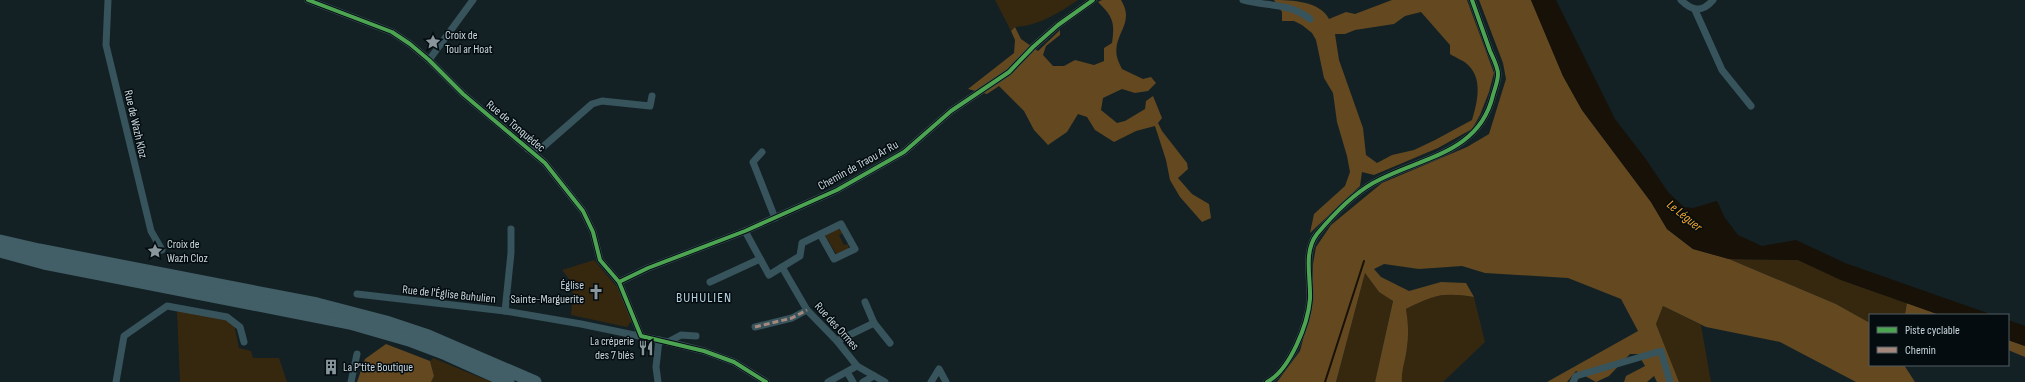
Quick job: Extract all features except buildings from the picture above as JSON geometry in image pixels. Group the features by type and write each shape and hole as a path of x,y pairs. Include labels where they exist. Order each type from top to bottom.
{"highway":[{"path":"0,241 357,313 428,336 535,382"},
{"path":"0,251 44,263 350,323 409,340 446,354 508,382"}],"street":[{"name":"Rue de Wazh Kloz","path":"108,0 106,46 151,231 162,250"},
{"name":"Rue de Tonquédec","path":"308,0 392,32 429,60 462,94 545,163 583,211 593,232 600,260 620,282 641,336"},
{"path":"429,60 473,0"},
{"name":"Chemin de Traou Ar Ru","path":"620,282 648,268 745,231 837,190 904,152 951,112 1009,72 1033,47 1058,25 1093,0"},
{"path":"1243,0 1290,7 1300,11 1310,19"},
{"path":"1267,382 1278,374 1285,366 1292,354 1303,326 1309,306 1310,253 1317,234 1351,199 1372,183 1467,139 1483,121 1491,104 1498,75 1472,0"},
{"path":"1680,0 1689,8 1696,10 1708,6 1713,0"},
{"path":"1696,10 1722,70 1751,106"},
{"path":"526,148 531,150 544,146 592,104 602,101 650,106 652,96"},
{"path":"762,152 753,162 775,218"},
{"path":"745,231 769,275 800,256 802,243 820,234 841,224 855,249 834,259 820,234"},
{"path":"505,311 511,253 510,229"},
{"path":"710,282 760,259"},
{"name":"Rue des Ormes","path":"782,267 807,310 837,341 857,366 884,382"},
{"name":"Rue de l'Église Buhulien","path":"357,294 505,311 641,336 704,351 734,362 766,382"},
{"path":"865,302 874,323 890,343"},
{"path":"116,382 124,336 167,306 227,317 240,327 244,342"},
{"path":"755,327 792,318 807,310"},
{"path":"837,341 874,323"},
{"path":"668,342 681,334 696,336"},
{"path":"658,382 656,367 659,340"},
{"path":"1573,382 1576,376 1661,352 1670,382"},
{"path":"351,382 357,354"},
{"path":"828,382 857,366"},
{"path":"931,382 939,369 946,382"},
{"path":"847,372 853,382"},
{"path":"863,382 874,376"}],"shaded area":[{"path":"995,0 1078,0 1048,18 1032,24 1015,27 1011,31"},
{"path":"1102,0 1121,0 1125,8 1125,23 1116,49 1117,58 1122,69 1143,79 1151,77 1156,83 1148,91 1135,93 1122,89 1103,98 1101,110 1117,123 1125,121 1145,109 1146,101 1153,96 1162,118 1158,123 1162,131 1187,163 1188,169 1178,178 1192,194 1209,204 1211,218 1202,222 1180,197 1170,180 1166,160 1155,126 1136,131 1114,142 1095,130 1087,117 1078,114 1067,132 1048,145 1034,130 1024,111 999,86 987,94 968,89 1014,53 1015,40 1011,31 1015,27 1021,39 1038,51 1060,30 1060,35 1046,46 1043,55 1053,66 1064,66 1075,60 1094,65 1104,61 1104,48 1112,43 1113,25 1110,16 1098,2"},
{"path":"1274,0 1296,1 1312,5 1319,8 1329,19 1346,12 1355,14 1392,0 1467,0 1494,73 1489,92 1480,115 1472,129 1438,148 1374,175 1362,172 1360,186 1310,233 1314,214 1345,186 1350,172 1337,122 1333,93 1324,78 1316,40 1312,33 1302,25 1294,21 1282,21 1282,12","holes":["1421,12 1450,45 1450,54 1467,64 1476,78 1478,92 1472,120 1414,150 1392,155 1377,163 1366,155 1363,128 1339,60 1335,34 1345,34 1355,30 1394,24 1405,16"]},
{"path":"1479,0 1531,0 1563,76 1582,110 1651,202 1667,229 1693,249 1729,259 1836,304 1869,322 1869,366 1905,366 1915,382 1856,382 1780,342 1706,327 1663,306 1656,324 1679,382 1657,382 1654,376 1647,382 1624,382 1626,376 1645,366 1638,354 1630,354 1609,376 1596,382 1576,371 1567,382 1547,382 1638,331 1621,299 1568,278 1485,273 1462,266 1419,269 1384,264 1374,269 1381,277 1409,291 1441,282 1466,283 1474,297 1454,295 1438,296 1406,309 1408,337 1402,382 1375,382 1393,301 1379,292 1365,273 1336,382 1277,382 1300,351 1313,302 1313,264 1316,247 1331,225 1382,183 1467,147 1489,134 1506,79 1503,63"},
{"path":"838,228 844,233 839,235 844,245 849,244 848,249 837,255 826,237 826,234"},
{"path":"1729,259 1798,260 1841,280 1907,303 1905,314 1869,314 1869,322 1836,304"},
{"path":"594,260 617,287 632,320 627,327 571,315 573,284 562,270"},
{"path":"1365,273 1379,292 1393,300 1375,382 1336,382"},
{"path":"1452,294 1474,297 1485,342 1443,382 1402,382 1402,373 1408,342 1406,309 1427,298"},
{"path":"1907,303 1937,314 1905,314"},
{"path":"1663,306 1701,325 1711,382 1679,382 1656,324"},
{"path":"181,311 224,319 234,324 239,348 251,351 253,358 279,358 287,382 180,382 177,312"},
{"path":"2009,340 2025,346 2025,357 2009,350"},
{"path":"386,344 430,361 434,376 431,382 357,382 365,359"},
{"path":"433,358 491,382 431,382 434,376 430,361"}],"water":[{"name":"Le Léguer","path":"1531,0 1556,0 1615,119 1645,158 1668,192 1684,207 1693,208 1717,201 1725,218 1738,235 1762,246 1796,240 1845,263 1990,314 1937,314 1841,280 1798,260 1729,259 1693,249 1667,229 1651,202 1582,110 1563,76"},
{"path":"2009,320 2025,326 2025,346 2009,340"}],"waterway":[{"path":"1325,382 1364,261"}],"marked path":[{"path":"755,327 792,318 807,310"}],"cycle path":[{"path":"308,0 392,32 410,44 429,60 463,94 545,163 583,211 593,232 600,260 619,282 641,336 704,351 734,362 766,382"},
{"path":"619,282 648,268 745,231 837,190 904,152 951,111 1009,72 1033,47 1058,25 1093,0"},
{"path":"1267,382 1283,367 1290,357 1302,333 1309,309 1310,299 1310,249 1317,234 1343,206 1365,188 1391,174 1445,152 1461,142 1475,130 1486,115 1498,77 1498,71 1472,0"}],"place":[{"name":"Croix de Toul ar Hoat","path":"433,42"},
{"name":"Croix de Wazh Cloz","path":"155,251"},
{"name":"Église Sainte-Marguerite","path":"596,292"},
{"name":"La créperie des 7 blés","path":"646,348"},
{"name":"La P'tite Boutique","path":"331,367"}],"district":[{"name":"BUHULIEN","path":"704,297"}]}
